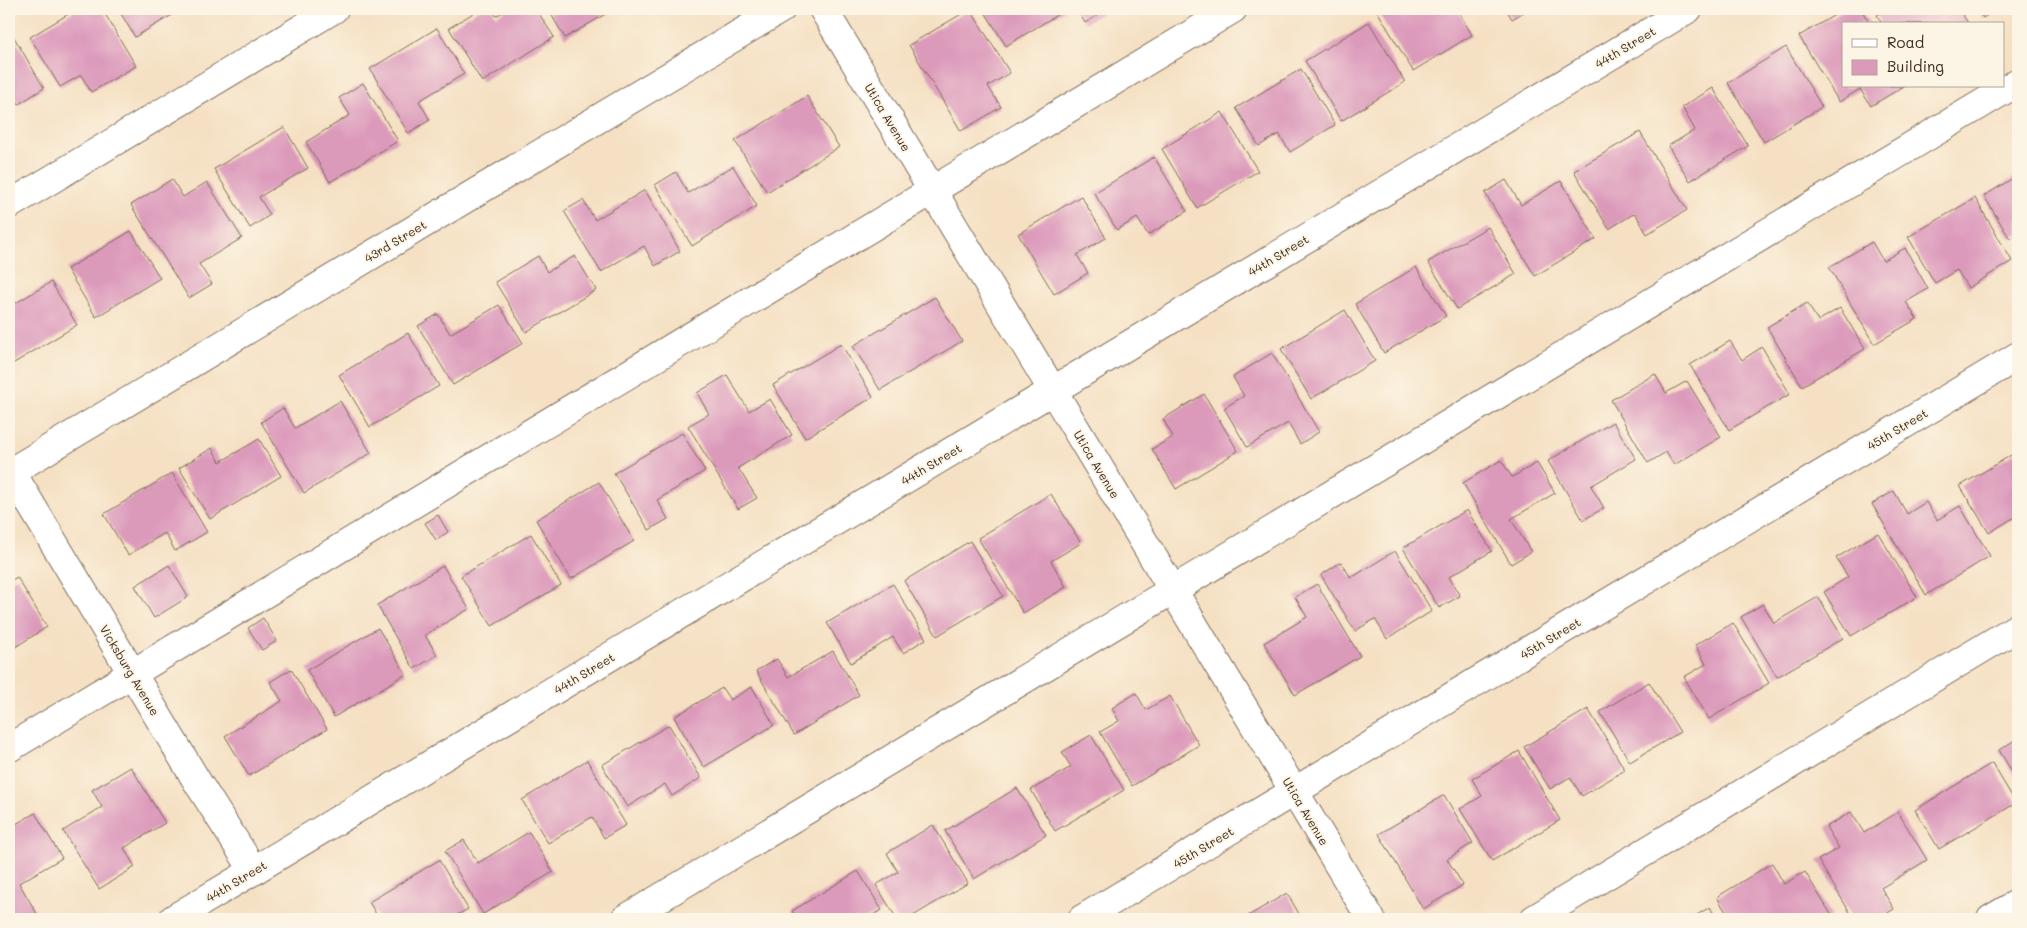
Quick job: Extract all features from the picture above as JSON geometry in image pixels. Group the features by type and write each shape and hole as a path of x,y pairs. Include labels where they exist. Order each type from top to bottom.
{"street":[{"path":"9,205 334,9"},
{"name":"43rd Street","path":"10,471 781,9"},
{"name":"Utica Avenue","path":"823,9 1371,919"},
{"path":"9,748 1233,9"},
{"name":"44th Street","path":"173,919 1688,9"},
{"path":"625,919 2018,82"},
{"name":"45th Street","path":"1082,919 2018,356"},
{"name":"Vicksburg Avenue","path":"10,471 254,871"},
{"path":"1534,919 2018,627"},
{"path":"1991,919 2018,903"}],"building":[{"path":"77,9 102,9 136,66 91,92 81,75 60,87 30,37"},
{"path":"118,9 182,9 135,37"},
{"path":"480,9 492,9 496,16 508,9 536,9 554,37 482,82 449,28"},
{"path":"548,9 614,9 565,38"},
{"path":"970,9 1010,73 988,86 1001,107 961,131 909,45"},
{"path":"990,9 1065,10 1006,46 985,12"},
{"path":"1077,9 1108,9 1085,23"},
{"path":"1376,9 1457,9 1472,35 1413,71"},
{"path":"1506,9 1529,9 1512,19"},
{"path":"1845,9 1861,9 1869,22 1842,22 1842,88 1901,88 1871,106 1860,89 1839,102 1799,36"},
{"path":"1888,9 1959,9 1967,22 1881,22 1877,15"},
{"path":"1977,9 1997,9 1983,18"},
{"path":"1369,22 1405,82 1341,121 1305,61"},
{"path":"437,28 464,74 419,101 430,120 408,133 370,69"},
{"path":"11,32 44,88 19,104 9,89 9,33"},
{"path":"1786,47 1822,107 1764,142 1728,83"},
{"path":"1301,69 1335,125 1290,152 1279,134 1259,146 1236,108"},
{"path":"363,83 398,141 330,182 306,142 350,115 339,98"},
{"path":"1713,88 1748,146 1690,181 1668,146 1695,130 1682,107"},
{"path":"807,96 839,147 767,192 735,141"},
{"path":"1222,112 1258,171 1197,208 1162,149"},
{"path":"284,127 308,168 259,197 270,215 250,228 214,169"},
{"path":"1640,132 1687,210 1647,234 1635,213 1609,229 1574,171"},
{"path":"1154,157 1187,211 1148,235 1137,218 1117,230 1094,193"},
{"path":"733,166 757,206 692,246 655,185 676,172 688,193"},
{"path":"2018,175 2018,234 2010,239 1984,196"},
{"path":"172,179 183,197 207,182 242,238 199,264 212,284 189,298 131,205"},
{"path":"1506,180 1521,205 1561,181 1596,239 1535,276 1485,193"},
{"path":"645,190 680,251 655,266 644,246 601,272 564,211 583,200 595,220"},
{"path":"1081,196 1106,238 1077,255 1088,273 1054,294 1018,234"},
{"path":"1975,198 2012,261 1968,288 1957,270 1935,283 1908,237"},
{"path":"1488,227 1516,274 1457,309 1428,262"},
{"path":"131,231 160,278 96,317 67,269"},
{"path":"1872,242 1883,261 1905,248 1928,289 1906,302 1917,319 1874,344 1829,267"},
{"path":"538,256 547,272 575,256 596,290 526,332 495,282"},
{"path":"1416,267 1446,316 1384,353 1355,304"},
{"path":"51,282 77,325 9,366 9,307"},
{"path":"935,297 962,341 880,390 853,346"},
{"path":"1807,303 1818,321 1840,308 1865,349 1802,386 1767,327"},
{"path":"499,305 523,343 453,385 418,326 438,314 450,334"},
{"path":"1345,310 1375,361 1311,399 1281,349"},
{"path":"408,333 439,386 370,427 339,375"},
{"path":"1730,341 1742,360 1762,347 1790,394 1729,430 1690,365"},
{"path":"841,344 873,397 805,438 773,385"},
{"path":"1272,353 1319,432 1300,444 1288,423 1247,447 1224,408 1244,396 1233,377"},
{"path":"1655,374 1666,393 1687,381 1721,437 1674,465 1666,452 1648,463 1611,400"},
{"path":"727,375 749,411 770,399 792,435 738,468 757,498 738,509 688,426 709,414 697,393"},
{"path":"1204,394 1238,451 1176,489 1152,449 1173,437 1163,419"},
{"path":"340,401 371,453 304,493 261,422 283,408 295,428"},
{"path":"1613,422 1636,459 1591,486 1604,508 1583,520 1548,461"},
{"path":"682,433 705,471 657,500 668,519 649,530 614,473"},
{"path":"259,439 281,476 210,519 179,468 212,448 220,462"},
{"path":"2018,451 2018,515 1989,533 1960,486"},
{"path":"1501,460 1512,477 1537,463 1555,493 1511,519 1531,552 1511,564 1463,483"},
{"path":"172,473 207,532 175,551 165,533 128,555 104,514"},
{"path":"599,482 634,541 571,579 536,520"},
{"path":"1894,491 1907,514 1926,502 1937,520 1960,506 1990,556 1926,595 1872,504"},
{"path":"1051,494 1081,543 1051,561 1066,587 1023,613 978,538"},
{"path":"1467,510 1492,551 1449,577 1460,596 1439,608 1403,548"},
{"path":"438,515 448,532 436,540 425,523"},
{"path":"1878,533 1917,597 1851,636 1824,592 1848,577 1836,558"},
{"path":"531,534 561,585 492,626 461,576"},
{"path":"970,541 1003,596 937,636 904,581"},
{"path":"1395,551 1432,611 1387,639 1375,619 1355,631 1321,575 1341,562 1351,578"},
{"path":"169,565 188,597 154,618 135,586"},
{"path":"443,566 469,609 425,635 437,655 414,669 377,605"},
{"path":"17,577 47,627 9,651 9,582"},
{"path":"893,584 926,639 903,653 893,637 851,663 827,623"},
{"path":"1317,584 1360,656 1295,695 1264,643 1307,617 1295,597"},
{"path":"1818,597 1843,638 1777,677 1741,617 1763,604 1774,623"},
{"path":"263,618 277,641 262,650 248,628"},
{"path":"1733,623 1769,683 1709,719 1684,677 1706,664 1695,645"},
{"path":"378,628 406,674 334,717 307,670"},
{"path":"833,651 859,695 794,735 756,671 777,659 788,677"},
{"path":"291,669 327,729 249,776 225,736 282,701 270,682"},
{"path":"1649,682 1680,732 1630,762 1600,712"},
{"path":"752,687 774,725 704,767 674,717 722,688 730,700"},
{"path":"1136,693 1146,710 1170,696 1199,745 1132,786 1100,732 1119,721 1112,708"},
{"path":"1588,709 1625,770 1582,796 1570,777 1550,789 1524,747"},
{"path":"669,725 701,778 672,796 665,784 627,807 602,765"},
{"path":"1091,735 1124,790 1055,831 1031,790 1071,767 1062,752"},
{"path":"2018,738 2018,782 1999,750"},
{"path":"1519,751 1560,820 1492,861 1460,809 1482,796 1472,779"},
{"path":"587,760 626,825 604,838 592,817 548,843 522,800"},
{"path":"1992,763 2016,803 1939,849 1915,810"},
{"path":"131,767 165,823 124,848 135,867 99,889 63,831 102,807 92,790"},
{"path":"1017,788 1046,835 974,879 945,831"},
{"path":"1444,795 1473,843 1447,859 1463,885 1423,909 1379,834"},
{"path":"1851,812 1864,833 1898,812 1927,860 1881,888 1894,909 1878,919 1854,919 1818,860 1839,848 1826,827"},
{"path":"35,813 62,858 19,883 40,919 9,919 9,828"},
{"path":"933,825 968,883 908,919 897,919 876,885 898,872 887,853"},
{"path":"529,832 553,872 483,914 445,851 464,840 478,863"},
{"path":"439,860 468,909 450,919 379,919 369,902"},
{"path":"1772,863 1784,884 1805,872 1832,916 1827,919 1730,919 1717,897"},
{"path":"858,871 882,910 866,919 797,919 792,911"},
{"path":"1287,893 1302,919 1243,919"},
{"path":"1710,907 1717,919 1690,919"}]}
